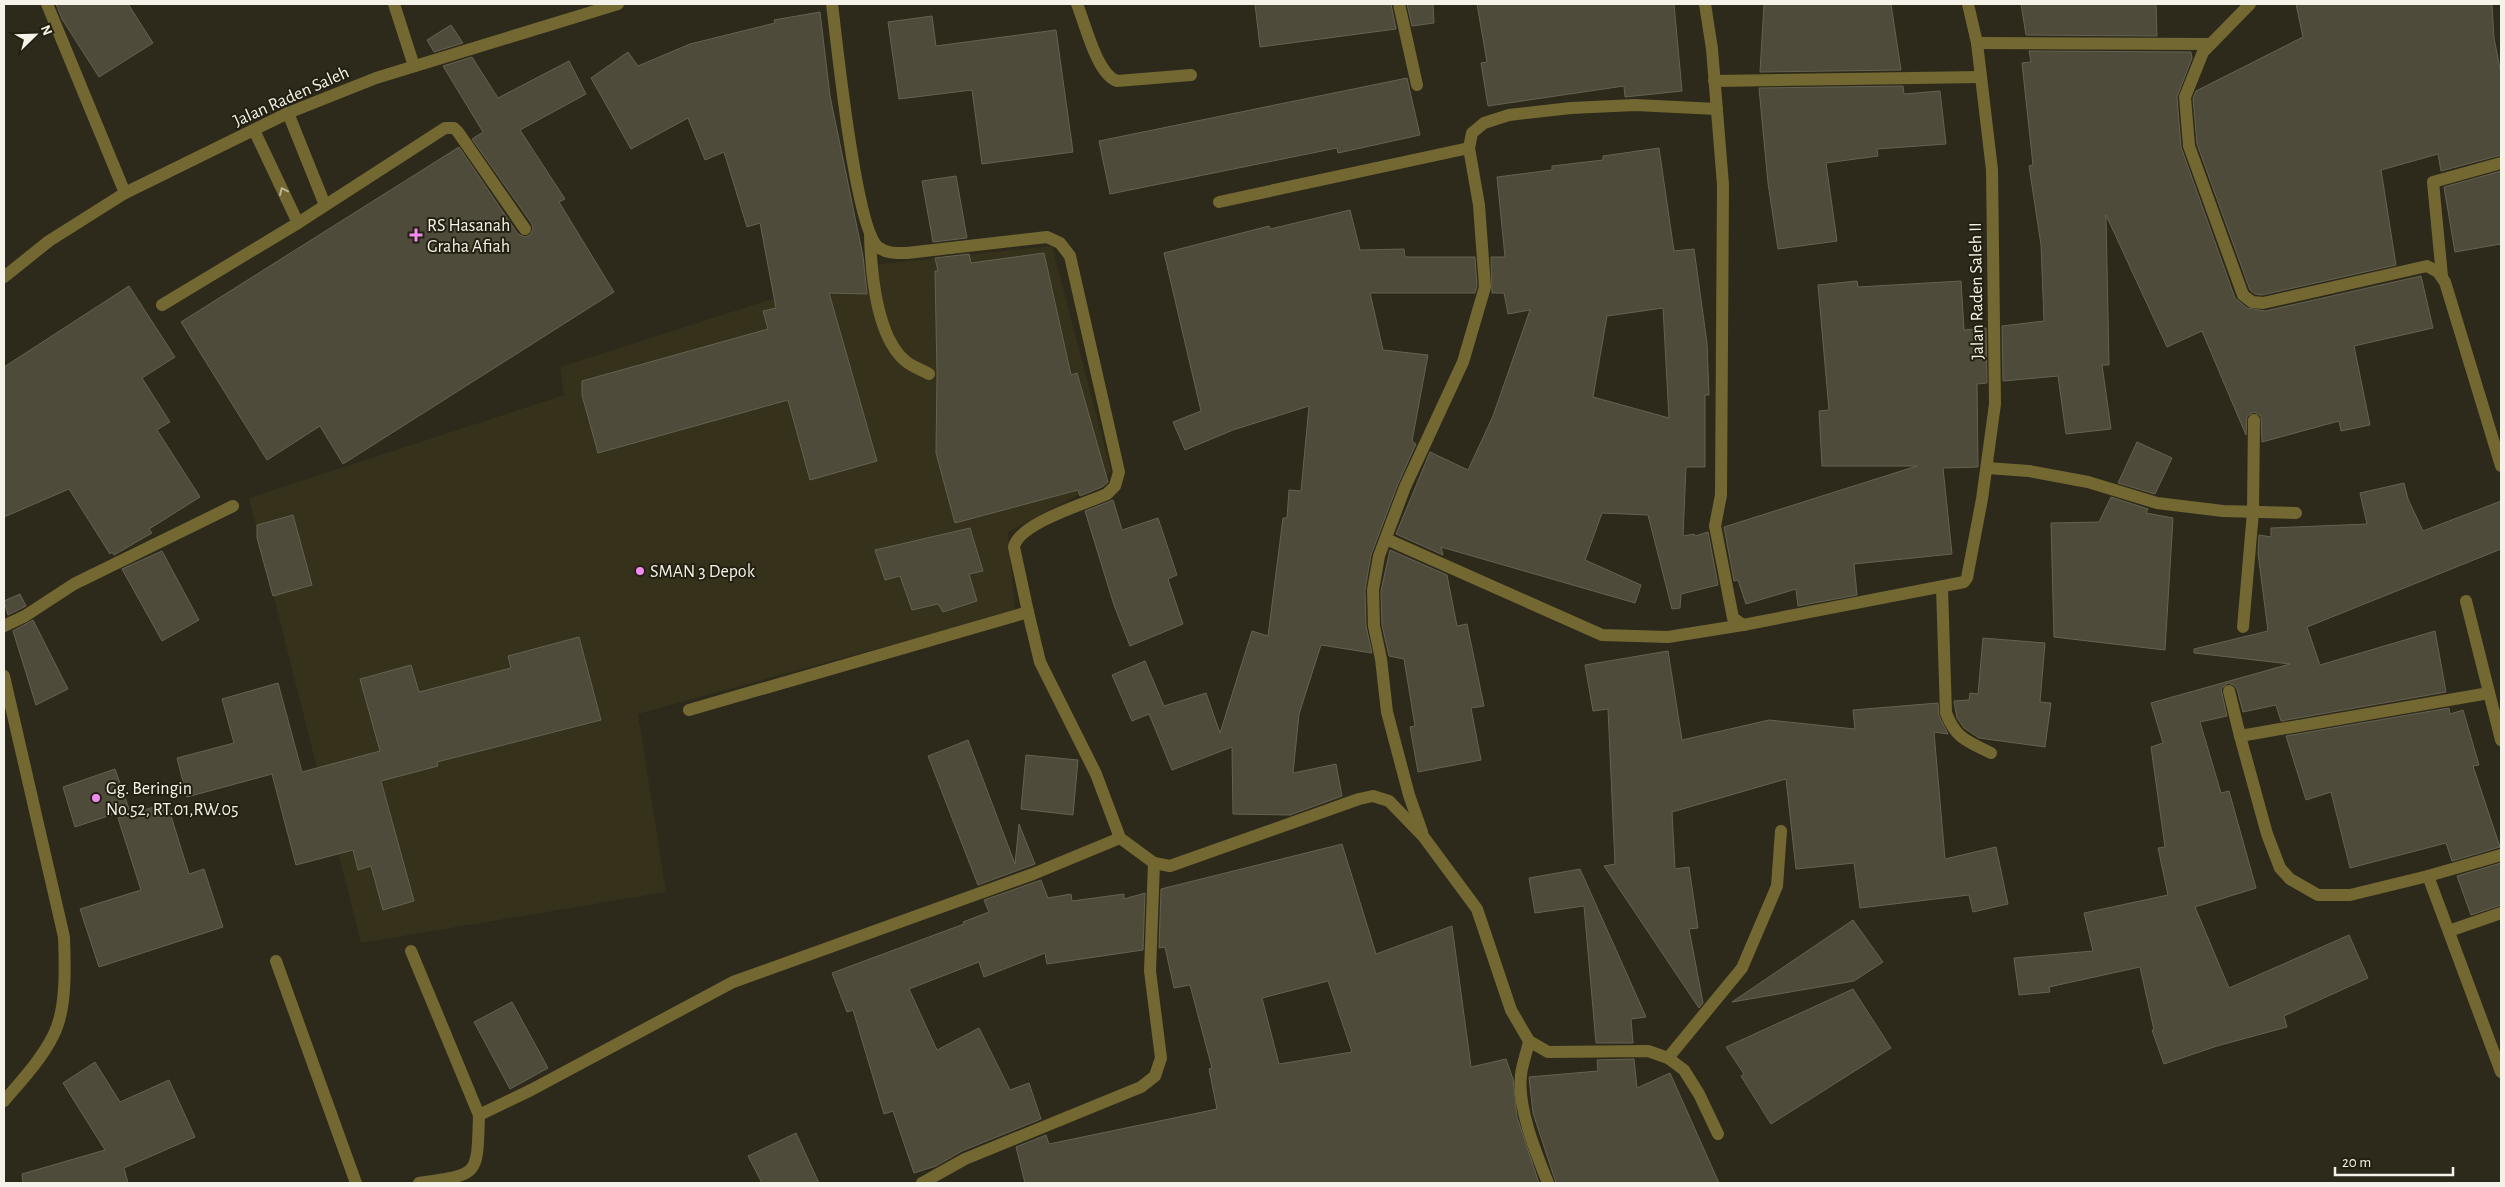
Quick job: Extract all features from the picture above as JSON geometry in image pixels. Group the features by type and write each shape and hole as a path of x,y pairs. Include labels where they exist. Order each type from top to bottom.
{"street":[{"path":"47,4 125,193"},
{"path":"394,4 414,66"},
{"name":"Jalan Raden Saleh","path":"4,277 49,240 125,193 288,113 376,78 618,4"},
{"path":"832,4 855,179 870,235 871,264 880,314 893,344 907,362 929,374"},
{"path":"1077,4 1102,69 1111,79 1117,81 1191,75"},
{"path":"1399,4 1417,85"},
{"path":"1705,4 1717,109 1723,185 1720,495 1715,526 1732,613 1736,621 1742,625"},
{"name":"Jalan Raden Saleh II","path":"1942,588 1958,584 1967,578 1987,468 1995,404 1992,170 1977,43 1968,4"},
{"path":"2250,4 2203,52 2185,97 2189,146 2243,295 2252,302 2264,303 2427,266 2434,268 2442,276"},
{"path":"1977,43 2211,44"},
{"path":"1714,81 1981,77"},
{"path":"1423,836 1409,795 1387,712 1381,659 1374,626 1373,590 1380,556 1404,486 1463,362 1485,287 1479,205 1469,148 1472,133 1484,123 1509,115 1571,108 1635,105 1717,109"},
{"path":"288,113 325,205"},
{"path":"162,305 298,223 441,129 451,127 458,132 524,229"},
{"path":"254,130 298,223"},
{"path":"1218,202 1469,148"},
{"path":"2501,164 2433,182 2442,276 2501,466"},
{"path":"870,235 877,246 888,252 907,253 1046,237 1060,243 1070,256 1119,472 1115,486 1108,494 1031,526 1015,541 1014,547 1040,662 1096,774 1120,838 1154,864 1170,866 1358,799 1373,796 1389,801 1423,836 1477,908 1511,1010 1529,1041 1548,1052 1648,1051 1668,1058 1684,1070 1699,1094 1718,1134"},
{"path":"2243,627 2253,512 2254,420"},
{"path":"1987,468 2029,471 2088,482 2157,503 2223,511 2296,513"},
{"path":"4,626 25,616 74,584 233,506"},
{"path":"1386,539 1602,635 1668,637 1942,588 1946,713 1951,725 1961,738 1991,753"},
{"path":"2466,601 2501,740"},
{"path":"689,710 1028,612"},
{"path":"4,676 64,937 65,978 54,1035 30,1070 4,1100"},
{"path":"2229,692 2267,834 2280,868 2290,879 2318,895 2350,895 2428,876 2501,855"},
{"path":"2240,736 2489,692"},
{"path":"1668,1058 1742,968 1778,886 1781,831"},
{"path":"479,1114 532,1090 733,982 1033,874 1120,838"},
{"path":"922,1183 965,1159 1141,1088 1155,1076 1161,1058 1150,971 1154,864"},
{"path":"2428,876 2501,1072"},
{"path":"2449,931 2501,913"},
{"path":"411,951 479,1114 478,1157 473,1168 462,1177 419,1183"},
{"path":"276,961 356,1183"},
{"path":"1529,1041 1521,1074 1522,1096 1532,1140 1548,1183"}],"shaded area":[{"name":"SMAN 3 Depok","path":"1052,246 1111,471 1101,483 1008,532 1015,611 638,714 666,892 361,943 249,498 564,395 560,367 881,264"}],"building":[{"path":"56,4 128,4 153,43 99,77 62,19"},
{"path":"1255,4 1391,4 1396,29 1260,47"},
{"path":"1407,4 1433,4 1434,23 1412,26"},
{"path":"1477,4 1674,4 1682,91 1625,97 1624,86 1488,106 1481,63 1487,62"},
{"path":"1764,4 1891,4 1901,70 1760,72"},
{"path":"2021,4 2156,4 2157,36 2026,35"},
{"path":"2296,4 2492,4 2494,38 2501,74 2501,155 2441,171 2438,154 2381,170 2396,265 2262,295 2255,294 2250,290 2197,144 2193,98 2196,91 2303,37"},
{"path":"820,12 830,96 863,256 867,294 829,293 877,461 810,480 788,400 598,453 582,395 582,381 768,329 763,311 776,308 760,223 747,227 724,152 705,160 688,118 631,149 591,78 628,52 638,66 690,44 775,23 774,20"},
{"path":"932,16 936,46 1056,30 1073,152 982,164 972,90 899,99 888,22"},
{"path":"451,25 463,43 434,52 427,40"},
{"path":"2029,51 2191,52 2192,58 2177,97 2181,147 2235,298 2247,308 2265,311 2421,276 2433,328 2354,346 2370,425 2341,431 2339,421 2262,442 2261,416 2254,412 2247,416 2246,435 2202,331 2167,347 2106,215 2109,365 2102,365 2111,429 2066,434 2058,376 2003,381 2002,326 2044,321 2041,245 2029,166 2033,165 2022,63 2031,62"},
{"name":"RS Hasanah Graha Afiah","path":"472,57 498,98 569,61 586,94 520,130 565,199 559,202 614,292 343,464 320,426 267,460 181,322 459,147 518,234 525,237 530,235 533,229 532,224 472,139 483,132 443,66"},
{"path":"1407,78 1420,135 1338,153 1337,148 1110,194 1099,141"},
{"path":"1903,86 1904,94 1940,91 1946,144 1877,149 1878,156 1826,163 1837,241 1778,249 1768,183 1759,88"},
{"path":"1659,148 1674,251 1694,249 1707,343 1709,395 1705,395 1705,467 1686,467 1683,536 1694,534 1695,536 1708,532 1718,585 1681,594 1680,608 1672,609 1648,515 1602,513 1585,560 1641,585 1635,603 1441,547 1443,555 1396,534 1430,452 1468,470 1493,416 1530,310 1508,314 1504,293 1492,293 1491,257 1505,257 1497,177 1552,170 1552,166 1603,160 1603,156","holes":["1663,308 1669,418 1593,397 1607,316"]},
{"path":"2501,171 2501,244 2455,252 2444,187"},
{"path":"956,176 967,238 933,242 922,181"},
{"path":"1350,210 1360,250 1404,249 1405,257 1475,257 1477,286 1475,293 1370,293 1383,350 1428,355 1412,441 1416,444 1398,484 1371,555 1365,590 1366,626 1372,653 1321,645 1299,714 1293,773 1336,764 1342,796 1290,815 1233,814 1232,747 1172,770 1149,714 1132,721 1112,675 1145,661 1164,706 1206,693 1220,733 1252,631 1268,636 1283,518 1287,518 1289,490 1301,491 1309,406 1233,430 1185,450 1173,422 1201,411 1164,253 1269,226 1270,229"},
{"path":"1044,253 1071,375 1077,373 1108,482 1102,487 1080,496 1078,490 955,523 936,453 935,271 938,271 935,258 969,254 971,263"},
{"path":"1857,281 1858,287 1961,281 1964,330 1986,328 1987,383 1977,384 1978,467 1943,468 1952,554 1854,564 1857,595 1798,606 1796,589 1746,604 1738,580 1734,581 1724,527 1917,466 1822,466 1819,411 1829,410 1818,285"},
{"path":"129,286 175,357 142,378 170,422 157,430 200,497 149,529 152,533 114,555 112,552 110,554 69,489 4,517 4,367"},
{"path":"2137,442 2172,458 2155,494 2118,483"},
{"path":"2404,483 2408,499 2423,531 2501,501 2501,549 2307,627 2320,665 2435,631 2446,692 2281,721 2276,705 2243,712 2237,689 2234,685 2228,683 2221,689 2227,716 2200,722 2221,793 2229,791 2256,888 2195,907 2229,988 2349,935 2368,978 2284,1016 2287,1027 2217,1046 2164,1064 2152,1030 2154,1030 2140,967 2049,987 2050,992 2019,995 2014,958 2093,951 2084,913 2168,895 2158,848 2165,847 2151,747 2163,743 2151,703 2290,664 2194,653 2194,649 2268,631 2258,553 2259,535 2271,537 2271,528 2367,524 2360,493"},
{"path":"2111,497 2148,509 2146,513 2173,518 2165,650 2054,637 2051,523 2099,522"},
{"path":"1113,500 1122,530 1158,518 1177,575 1168,579 1183,624 1130,646 1114,605 1085,511"},
{"path":"293,515 312,585 273,596 257,538 257,525"},
{"path":"970,528 983,571 969,574 977,601 943,612 938,604 912,610 900,576 885,580 875,550"},
{"path":"1390,550 1447,575 1457,626 1467,624 1484,706 1471,708 1481,760 1418,772 1410,727 1415,726 1404,659 1389,656 1382,625 1381,591"},
{"path":"162,551 199,620 162,641 122,569"},
{"path":"20,594 26,606 8,615 4,601"},
{"path":"33,620 68,689 36,705 13,631"},
{"path":"579,637 601,720 437,762 438,766 381,781 414,901 383,910 371,866 358,870 353,850 296,865 272,774 187,797 177,758 234,743 222,699 278,683 302,772 380,751 360,679 411,665 419,692 511,668 508,656"},
{"path":"1983,638 2045,643 2040,702 2051,703 2045,747 1979,738 1964,728 1957,718 1954,701 1969,700 1970,693 1978,694"},
{"path":"1668,651 1682,740 1769,720 1855,729 1853,710 1938,703 1939,716 1948,734 1934,732 1945,859 1996,847 2008,904 1973,912 1969,895 1860,908 1854,863 1796,869 1786,779 1672,812 1675,869 1689,867 1698,928 1689,929 1703,1003 1699,1008 1604,866 1615,864 1608,709 1593,711 1585,665"},
{"path":"2449,708 2450,714 2463,710 2479,765 2473,766 2500,847 2452,861 2446,843 2350,868 2331,792 2306,800 2286,736"},
{"path":"968,740 1015,864 1019,824 1035,864 978,885 928,756"},
{"path":"1026,755 1078,760 1073,815 1021,809"},
{"name":"Gg. Beringin No.52, RT.01,RW.05","path":"115,769 129,809 75,827 63,787"},
{"path":"167,803 189,874 204,869 223,927 99,967 80,909 141,890 118,818"},
{"path":"1342,844 1376,954 1452,926 1471,1067 1506,1059 1513,1079 1517,1117 1539,1183 1025,1183 1016,1147 1046,1135 1049,1144 1217,1109 1209,1069 1212,1068 1190,985 1174,988 1165,947 1159,948 1161,889","holes":["1328,981 1352,1052 1279,1064 1262,998"]},
{"path":"2501,863 2501,905 2471,915 2457,876"},
{"path":"1580,869 1646,1017 1631,1019 1633,1043 1596,1043 1584,906 1535,913 1529,878"},
{"path":"1041,880 1048,898 1071,894 1072,901 1124,894 1124,899 1145,893 1143,950 1047,964 1045,953 984,977 979,962 909,989 937,1050 979,1028 1010,1090 1029,1083 1041,1119 962,1151 936,1166 914,1173 893,1111 884,1114 853,1010 847,1012 832,973 964,924 963,922 989,912 984,900"},
{"path":"1853,920 1883,962 1854,981 1732,1002"},
{"path":"1853,989 1891,1048 1771,1124 1741,1076 1744,1074 1726,1047"},
{"path":"512,1002 548,1068 510,1089 474,1022"},
{"path":"1634,1059 1637,1088 1670,1073 1719,1183 1556,1183 1533,1113 1529,1077 1598,1071 1597,1060"},
{"path":"95,1062 120,1102 169,1080 195,1137 124,1168 128,1183 23,1183 22,1174 105,1150 63,1083"},
{"path":"796,1133 819,1183 762,1183 748,1156"}],"place":[{"name":"RS Hasanah Graha Afiah","path":"416,235"},
{"name":"SMAN 3 Depok","path":"640,571"},
{"name":"Gg. Beringin No.52, RT.01,RW.05","path":"96,798"}]}
